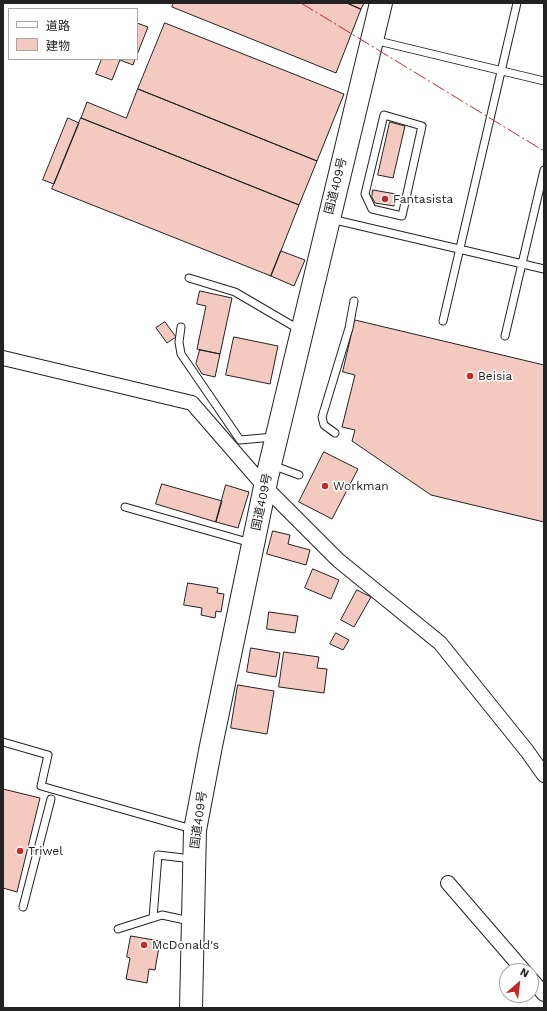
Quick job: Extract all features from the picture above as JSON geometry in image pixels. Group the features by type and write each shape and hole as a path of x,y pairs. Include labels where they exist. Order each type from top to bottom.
{"highway":[{"name":"国道409号","path":"191,1008 195,830 270,464 381,3"}],"street":[{"path":"3,358 192,403 265,487 338,560 440,643 527,751 544,775"},
{"path":"448,883 517,963"}],"lane":[{"path":"443,321 517,3"},
{"path":"372,40 544,81"},
{"path":"384,115 422,126 405,202 402,216 372,209 365,194 384,115"},
{"path":"505,336 544,170"},
{"path":"329,218 544,269"},
{"path":"189,278 235,292 302,331"},
{"path":"335,433 324,425 322,417 349,328 354,300"},
{"path":"180,327 179,342 181,354 240,440 277,437"},
{"path":"270,464 299,475"},
{"path":"125,506 253,543"},
{"path":"3,742 48,755 41,786 195,830"},
{"path":"24,907 51,799"},
{"path":"153,918 158,855 194,859"},
{"path":"118,928 162,916 193,921"}],"building":[{"path":"174,3 347,3 361,9 336,73 172,7"},
{"path":"347,3 364,3 361,9"},
{"path":"138,23 148,27 138,52"},
{"path":"165,23 344,94 317,161 138,89"},
{"path":"102,60 120,60 112,80 96,74"},
{"path":"120,60 135,60 133,65"},
{"path":"138,89 317,161 299,205 81,118 87,102 126,118"},
{"path":"68,118 79,123 54,184 43,180"},
{"path":"81,118 299,205 271,276 52,189"},
{"path":"390,122 405,126 393,178 378,175"},
{"path":"373,190 396,194 394,206 375,203 372,197"},
{"path":"281,251 305,260 294,286 271,276"},
{"path":"200,291 232,298 220,354 197,349 206,306 197,304"},
{"path":"355,320 544,365 544,522 431,495 352,441 355,430 342,427 355,375 343,372"},
{"path":"165,322 176,337 167,343 156,328"},
{"path":"234,337 278,346 270,384 226,375"},
{"path":"200,350 220,354 215,377 202,374 196,364"},
{"path":"324,452 358,469 332,519 299,502"},
{"path":"162,484 222,501 216,522 156,504"},
{"path":"226,485 249,492 238,528 216,522"},
{"path":"273,531 290,535 288,544 310,550 306,565 267,554"},
{"path":"313,569 339,580 331,599 305,588"},
{"path":"188,583 218,588 217,593 224,594 221,612 216,611 215,618 201,615 202,608 184,605"},
{"path":"357,590 371,597 354,627 341,620"},
{"path":"269,612 298,616 295,633 267,629"},
{"path":"336,633 349,640 343,650 330,644"},
{"path":"251,648 280,653 276,677 247,672"},
{"path":"284,652 319,657 317,668 327,669 324,693 279,687"},
{"path":"238,685 274,691 267,734 231,728"},
{"path":"3,789 40,798 17,892 3,888"},
{"path":"131,936 160,941 155,970 149,969 147,983 126,979 130,958 127,957"}],"power":[{"path":"301,3 544,151"}],"place":[{"name":"Fantasista","path":"385,199"},
{"name":"Beisia","path":"470,376"},
{"name":"Workman","path":"325,486"},
{"name":"Triwel","path":"20,851"},
{"name":"McDonald's","path":"144,945"}]}
